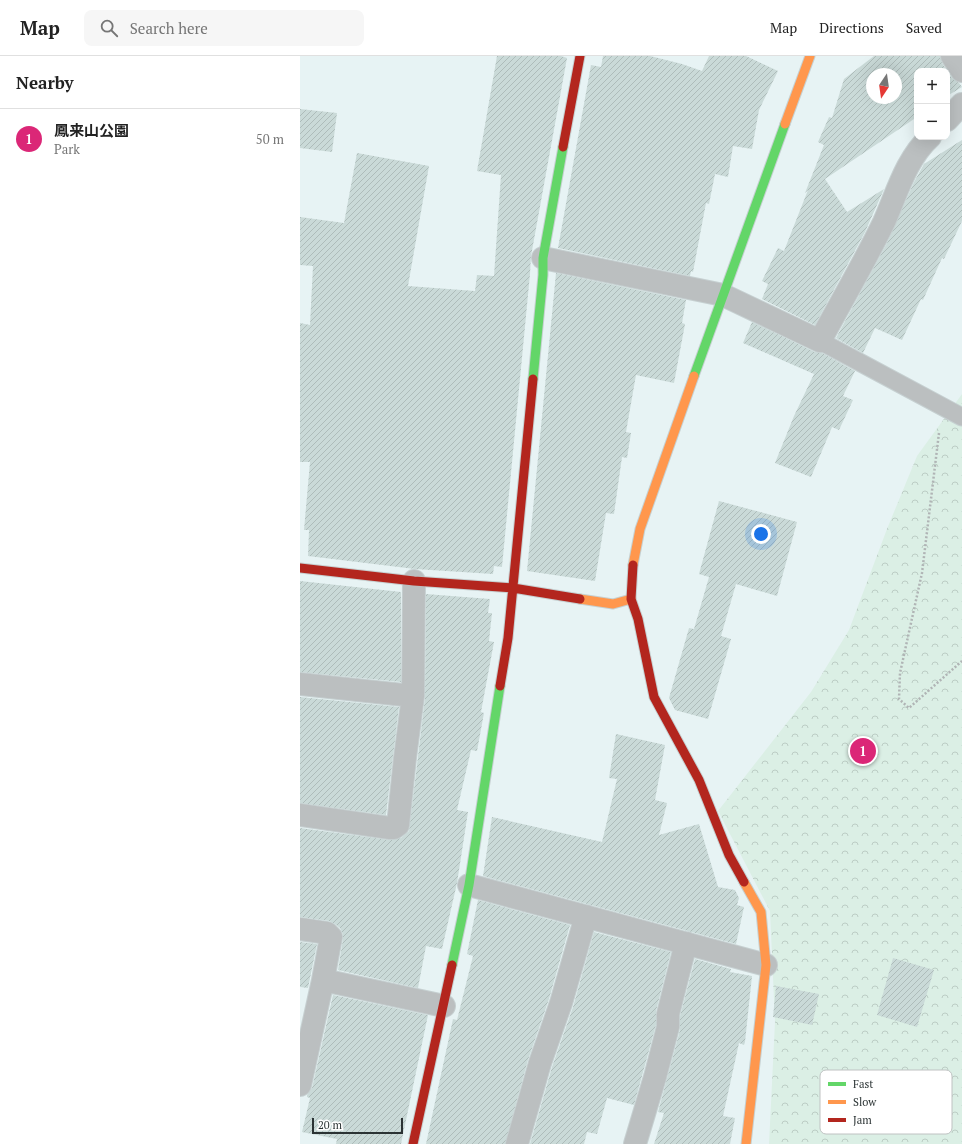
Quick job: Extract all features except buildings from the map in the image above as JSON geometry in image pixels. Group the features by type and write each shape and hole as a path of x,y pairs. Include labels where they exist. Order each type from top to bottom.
{"street":[{"path":"413,1144 469,885 508,638 535,362 543,275 543,258 580,56"},
{"path":"746,1144 766,965 761,912 729,855 698,780 654,697 638,619 631,599 633,564 640,529 680,411 810,56"},
{"path":"952,56 962,71"},
{"path":"950,117 962,104"},
{"path":"543,258 723,295 820,341 883,223 909,165 917,152 927,140"},
{"path":"300,568 414,581 513,588 613,604 631,599"},
{"path":"300,815 390,828 396,827 398,822 413,696 414,581"},
{"path":"300,684 413,696"},
{"path":"469,885 766,965"},
{"path":"517,1144 540,1063 561,1003 586,916"},
{"path":"300,929 327,933 331,937 300,1085"},
{"path":"635,1144 656,1077 668,1027 668,1014 686,943"},
{"path":"323,980 444,1006"}],"lane":[{"path":"820,341 962,417"}],"path":[{"path":"942,406 922,574 900,673 899,699 909,708 962,661"}],"green space":[{"path":"962,394 962,1144 769,1144 775,1022 770,911 718,811 811,692 849,630 887,529 917,456"}],"traffic: fast":[{"path":"694,376 785,124"},
{"path":"533,379 543,275 543,258 563,147"},
{"path":"452,965 469,885 500,686"}],"traffic: slow":[{"path":"785,124 810,56"},
{"path":"633,565 640,529 694,376"},
{"path":"580,599 613,604 631,599"},
{"path":"744,882 761,912 766,965 746,1144"}],"traffic: jam":[{"path":"563,147 580,56"},
{"path":"500,686 508,638 533,379"},
{"path":"633,565 631,599 638,619 654,697 699,780 729,855 744,882"},
{"path":"300,568 414,581 513,588 580,599"},
{"path":"413,1144 452,965"}],"place":[{"name":"鳳来山公園","path":"863,751"}]}
